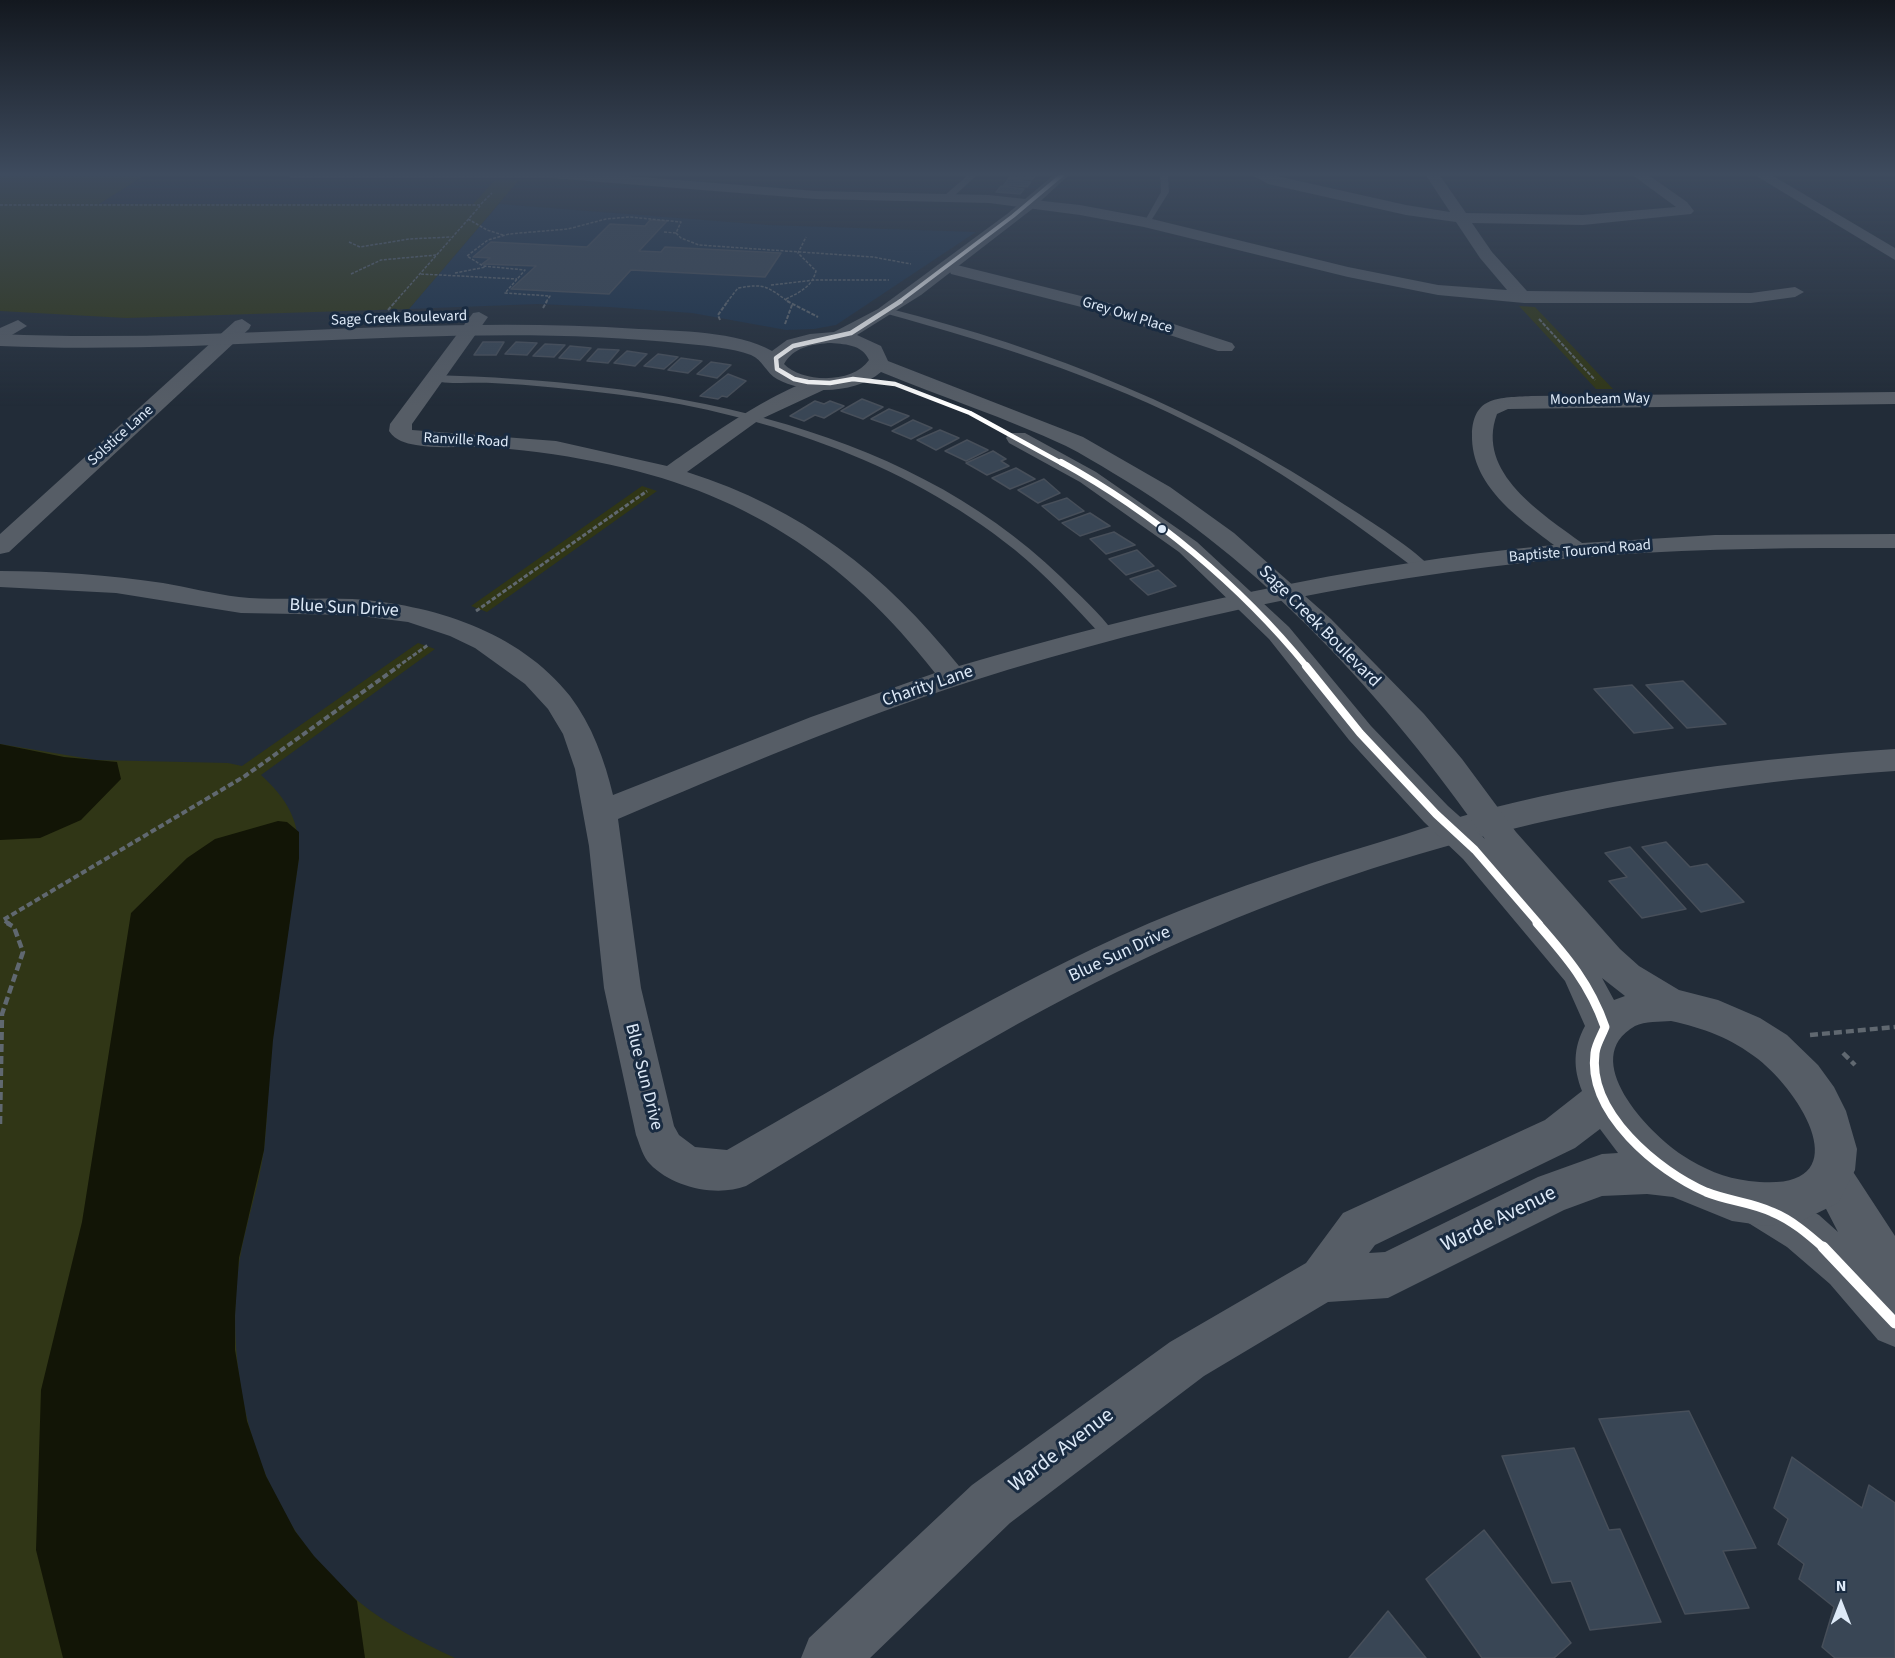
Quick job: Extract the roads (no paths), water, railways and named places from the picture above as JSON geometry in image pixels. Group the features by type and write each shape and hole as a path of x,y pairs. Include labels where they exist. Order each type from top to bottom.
{"street":[{"path":"663,480 752,416 823,383 853,379 869,373 878,332 894,313 980,251"},
{"path":"836,338 894,313 962,271 986,251"},
{"path":"1265,251 1389,282 1438,290 1524,298 1751,298 1795,292"},
{"path":"1483,251 1524,298"},
{"name":"Grey Owl Place","path":"962,271 1103,307 1225,347"},
{"name":"Sage Creek Boulevard","path":"0,338 118,342 235,332 620,320 760,342 796,343 836,338 1075,442 1118,465 1194,514 1267,597 1413,722 1451,767 1474,825 1475,850 1578,970 1597,1004 1605,1027"},
{"name":"Sage Creek Boulevard","path":"474,323 684,338 753,350 801,381 823,383"},
{"name":"Ranville Road","path":"474,323 401,424 400,430 404,435 556,448 744,502 793,527 833,554 898,610 953,677"},
{"path":"0,338 9,325"},
{"name":"Sage Creek Boulevard","path":"9,325 235,332"},
{"name":"Solstice Lane","path":"0,547 235,332"},
{"path":"752,416 756,403 774,389 780,369 778,354 796,343"},
{"name":"Sage Creek Boulevard","path":"853,379 895,384 980,419 1088,477 1188,547 1267,597 1279,633 1360,733 1474,825 1626,977 1671,1005"},
{"name":"Moonbeam Way","path":"1577,551 1539,522 1500,484 1489,467 1483,447 1485,417 1489,410 1497,405 1614,400 1895,398"},
{"name":"Baptiste Tourond Road","path":"1267,597 1426,570 1577,551 1763,541 1895,541"},
{"name":"Blue Sun Drive","path":"0,579 72,580 250,605 395,610 454,627 504,653 538,679 561,707 579,736 595,783 618,960 650,1111 662,1147 686,1165 704,1171 731,1171 903,1068 1098,963 1196,920 1310,876 1474,825"},
{"name":"Charity Lane","path":"600,814 784,738 953,677 1107,633 1267,597"},
{"path":"1474,825 1584,800 1686,782 1895,760"},
{"path":"1671,1005 1718,1016 1761,1039 1801,1073 1826,1109 1834,1128 1837,1145 1836,1162 1831,1176 1819,1190 1803,1199 1782,1204 1758,1204 1706,1191 1659,1164 1633,1140 1603,1097 1597,1081 1594,1058 1598,1038 1605,1027 1622,1014 1644,1006 1671,1005"},
{"name":"Warde Avenue","path":"829,1658 992,1504 1186,1359 1322,1279 1359,1229 1560,1134 1589,1113 1603,1097"},
{"name":"Warde Avenue","path":"1322,1279 1388,1275 1553,1192 1602,1175 1647,1173 1680,1178"},
{"path":"1831,1176 1850,1212 1895,1271"},
{"path":"1758,1204 1803,1231 1846,1268 1895,1323"}],"lane":[{"path":"894,313 1046,356 1167,405 1230,437 1307,483 1351,512 1426,570"},
{"path":"433,378 520,380 610,388 656,395 752,416 832,443 945,496 993,527 1033,558 1107,633"}]}
